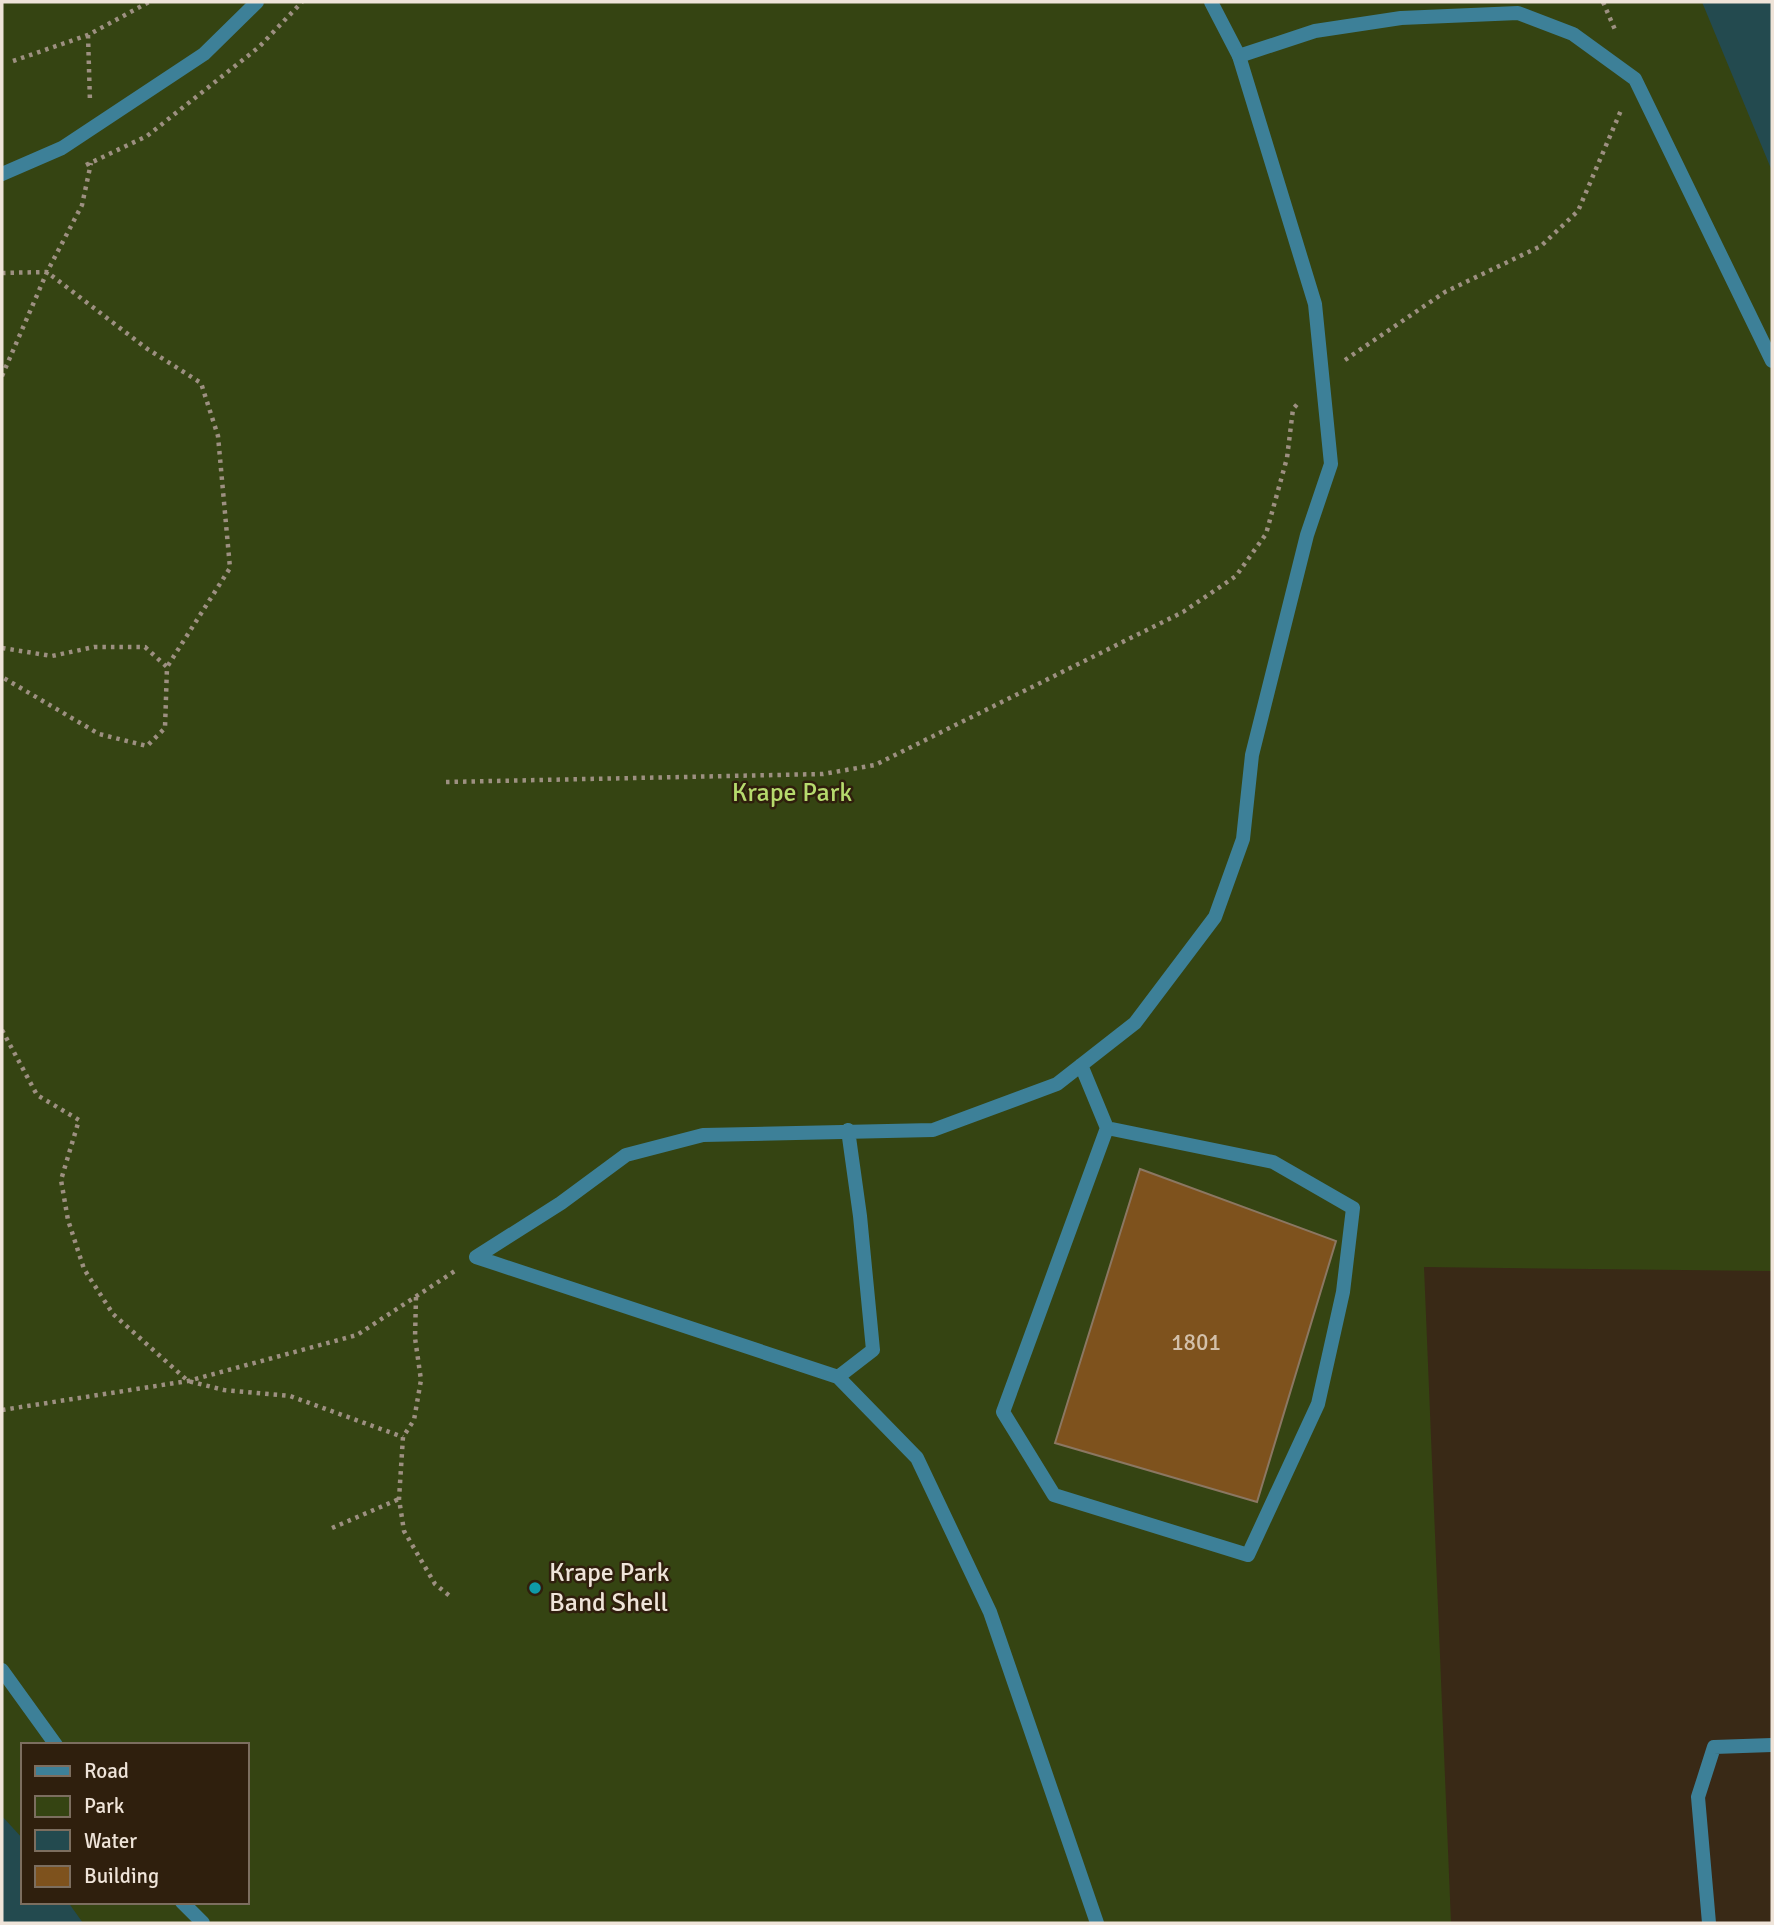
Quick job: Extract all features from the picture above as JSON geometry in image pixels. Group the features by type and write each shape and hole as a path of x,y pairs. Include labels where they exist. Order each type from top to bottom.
{"street":[{"path":"2,174 62,148 204,54 257,2"},
{"path":"476,1257 561,1203 626,1155 703,1135 933,1130 1057,1084 1135,1023 1214,917 1243,839 1252,755 1307,535 1331,464 1315,304 1239,55 1211,2"},
{"path":"1239,55 1315,31 1401,18 1518,13 1573,34 1634,79 1772,361"},
{"path":"1082,1065 1107,1128 1003,1412 1054,1495 1248,1555 1318,1404 1343,1292 1353,1208 1273,1162 1107,1128"},
{"path":"838,1377 873,1350 860,1216 848,1130"},
{"path":"476,1257 838,1377 917,1458 990,1612 1097,1923"},
{"path":"2,1670 55,1743"},
{"path":"1709,1923 1698,1797 1714,1747 1772,1745"},
{"path":"185,1904 203,1923"}],"path":[{"path":"13,61 88,35 149,2"},
{"path":"2,376 47,272 82,205 91,163 93,127 88,35"},
{"path":"446,782 823,774 875,765 1183,612 1236,576 1266,534 1287,458 1293,409 1324,375 1445,292 1541,246 1578,211 1634,79"},
{"path":"2,273 47,272 146,348 201,383 218,436 230,568 167,667 165,728 147,746 99,734 2,677"},
{"path":"2,648 52,656 94,647 145,647 167,667"},
{"path":"2,1030 37,1095 79,1120 61,1180 68,1220 84,1269 113,1314 188,1381 224,1390 290,1395 403,1437"},
{"path":"2,1410 188,1381 357,1335 476,1257"},
{"path":"416,1296 415,1338 421,1380 414,1420 403,1437 399,1499 404,1531 435,1584 451,1597"},
{"path":"332,1528 399,1499"}],"green space":[{"name":"Krape Park","path":"2,2 1735,2 1772,68 1772,1271 1424,1267 1451,1923 2,1923"}],"water":[{"path":"1702,2 1772,2 1772,171"},
{"path":"2,1816 21,1837 21,1904 69,1904 83,1923 2,1923"}],"building":[{"path":"1140,1169 1336,1241 1257,1502 1055,1443"}],"place":[{"name":"Krape Park Band Shell","path":"535,1588"}]}
